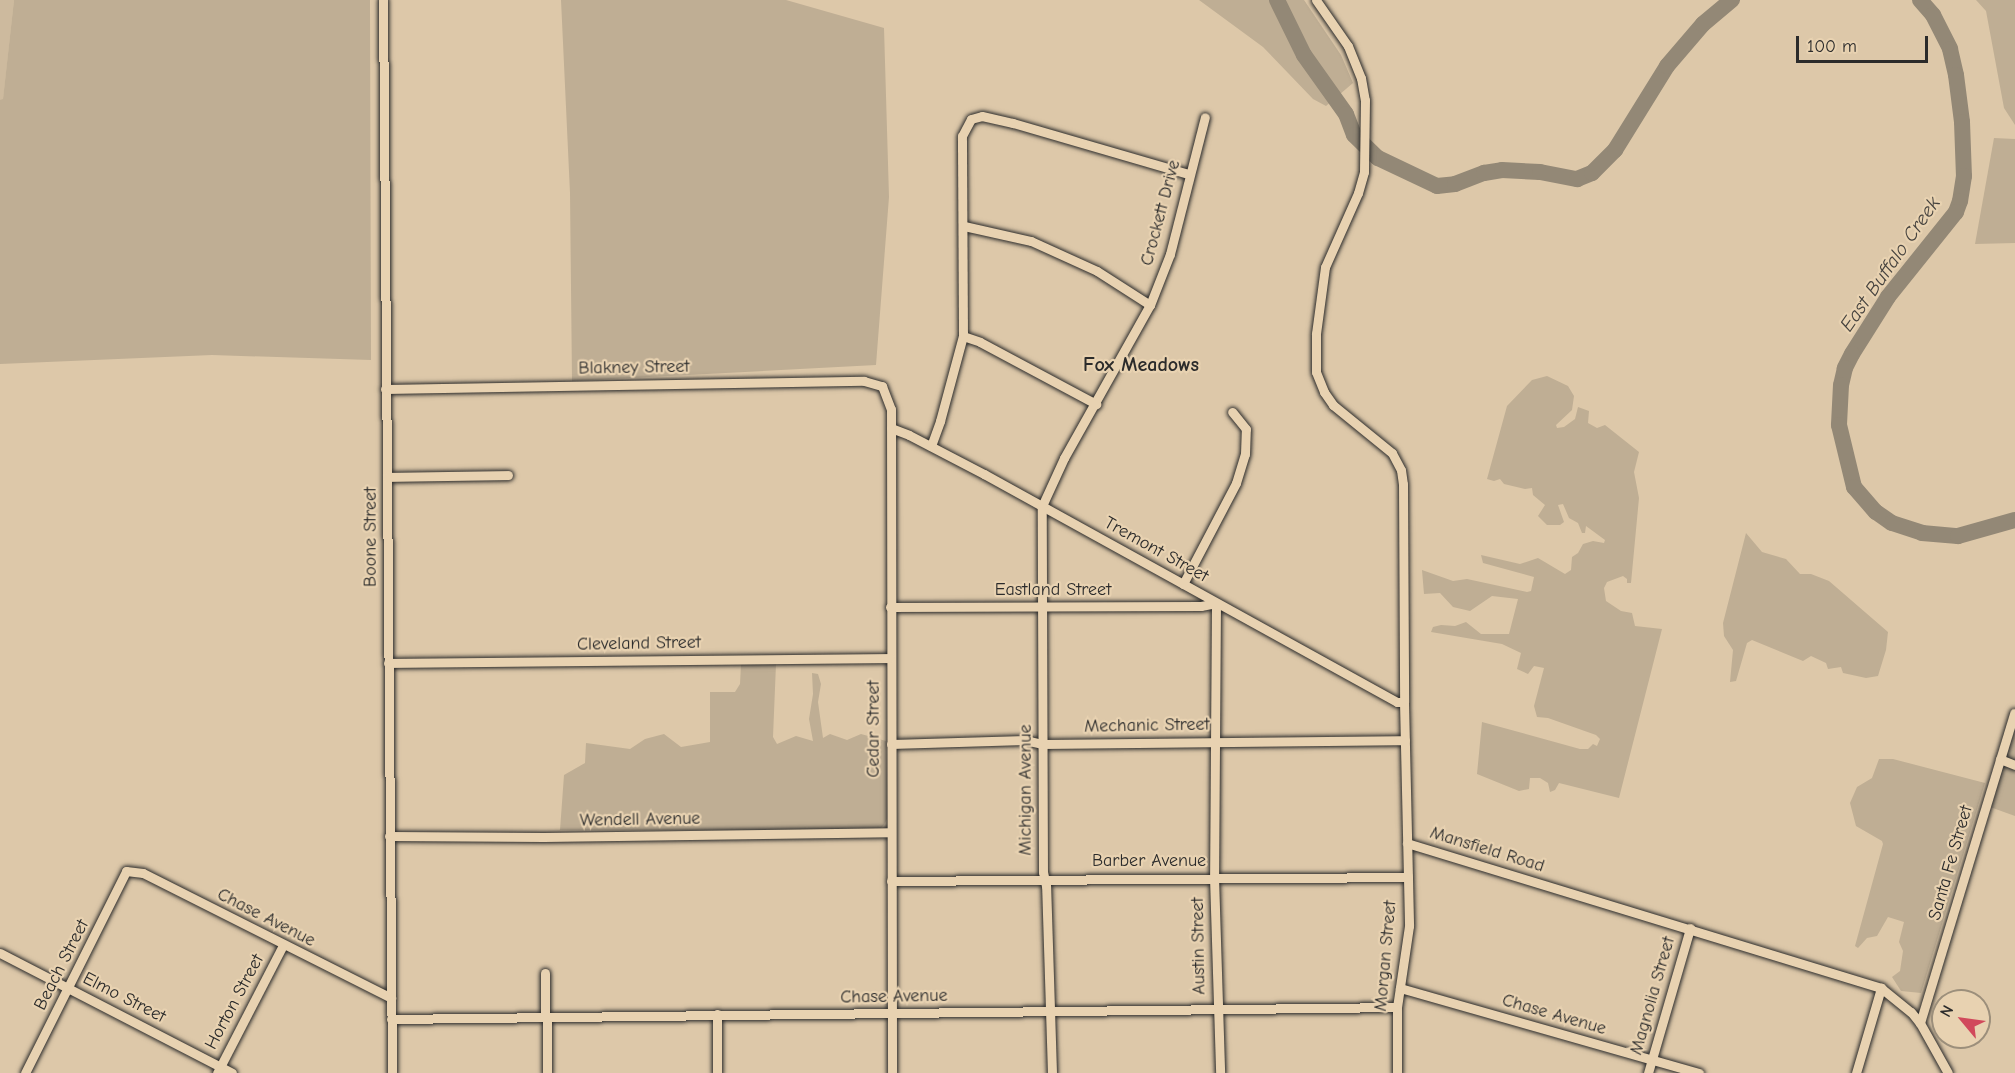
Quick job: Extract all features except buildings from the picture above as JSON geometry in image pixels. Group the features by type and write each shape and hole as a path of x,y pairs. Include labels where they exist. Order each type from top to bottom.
{"street":[{"name":"Boone Street","path":"382,0 392,1073"},
{"name":"Mansfield Road","path":"1316,0 1348,46 1361,78 1365,100 1365,162 1358,193 1331,251 1323,279 1315,353 1316,372 1324,392 1340,411 1388,448 1401,470 1407,843 1881,988 1911,1012 1920,1023 1948,1073"},
{"path":"931,446 963,336 962,136 971,119 982,116 1189,174"},
{"name":"Crockett Drive","path":"1041,506 1064,458 1150,305 1170,254 1205,117"},
{"path":"964,226 1031,241 1096,271 1150,305"},
{"path":"963,336 980,342 1096,404"},
{"name":"Blakney Street","path":"385,389 864,381 882,386"},
{"name":"Cedar Street","path":"882,386 890,400 891,428 892,1073"},
{"path":"1183,584 1236,483 1245,454 1246,429 1232,412"},
{"name":"Tremont Street","path":"891,428 931,446 1397,702 1404,702"},
{"path":"387,477 508,475"},
{"name":"Michigan Avenue","path":"1041,506 1042,744 1052,1073"},
{"name":"Eastland Street","path":"890,607 1201,606 1216,603"},
{"name":"Austin Street","path":"1216,603 1214,877 1220,1073"},
{"name":"Cleveland Street","path":"388,663 890,658"},
{"name":"Santa Fe Street","path":"1920,1023 2014,713"},
{"name":"Mechanic Street","path":"891,744 1025,740 1042,744 1405,740"},
{"path":"2000,759 2015,765"},
{"name":"Wendell Avenue","path":"390,836 555,837 891,832"},
{"name":"Morgan Street","path":"1397,1073 1397,1007 1409,926 1407,843"},
{"name":"Chase Avenue","path":"126,871 143,873 391,998"},
{"name":"Beach Street","path":"25,1073 126,871"},
{"name":"Barber Avenue","path":"891,880 1408,877"},
{"name":"Magnolia Street","path":"1648,1073 1690,928"},
{"name":"Horton Street","path":"218,1070 283,945"},
{"name":"Elmo Street","path":"0,953 218,1070 232,1073"},
{"path":"545,973 547,1073"},
{"name":"Chase Avenue","path":"1400,988 1699,1073"},
{"path":"1856,1073 1881,988"},
{"name":"Chase Avenue","path":"391,1019 1397,1007"},
{"path":"717,1014 717,1073"}],"shaded area":[{"path":"0,0 14,0 3,100 0,100"},
{"path":"14,0 370,0 371,360 212,355 0,364 0,100 3,99"},
{"path":"561,0 786,0 884,28 889,197 876,365 572,381 570,193"},
{"path":"1199,0 1304,0 1341,55 1353,83 1326,106 1313,99 1263,47"},
{"path":"1976,0 2015,0 2015,125 2004,108 1986,11"},
{"path":"1994,138 2015,139 2015,243 1975,244"},
{"path":"1547,376 1568,386 1574,396 1572,410 1556,425 1557,428 1564,427 1575,419 1578,407 1589,411 1588,423 1597,428 1605,425 1639,452 1634,472 1639,498 1631,583 1627,583 1627,579 1623,576 1607,582 1604,588 1606,601 1621,611 1632,613 1635,626 1662,629 1619,798 1559,783 1555,790 1550,792 1548,783 1540,778 1530,778 1529,789 1519,791 1477,774 1482,722 1580,749 1588,749 1593,744 1597,746 1600,739 1596,735 1548,718 1537,717 1534,706 1544,668 1534,666 1528,674 1517,669 1521,653 1502,644 1431,632 1433,627 1455,626 1466,622 1481,634 1509,634 1518,599 1492,596 1470,611 1453,607 1440,593 1424,594 1422,570 1453,581 1467,579 1531,591 1534,577 1483,563 1481,555 1520,564 1538,558 1565,574 1571,570 1572,557 1578,553 1583,544 1593,541 1604,543 1605,540 1586,526 1585,533 1582,533 1578,523 1569,518 1563,504 1558,505 1564,522 1560,525 1547,525 1538,516 1545,505 1533,495 1532,488 1525,489 1504,484 1500,479 1494,481 1487,479 1507,406 1532,380"},
{"path":"1746,533 1762,552 1786,559 1800,574 1811,574 1829,581 1888,632 1886,650 1878,676 1866,678 1843,673 1841,667 1828,669 1826,663 1811,656 1803,661 1752,640 1747,643 1736,681 1730,682 1733,650 1724,636 1723,623"},
{"path":"741,664 776,664 773,737 777,744 796,736 813,741 809,719 813,694 812,673 818,674 821,684 818,702 823,738 830,734 847,740 861,734 886,741 888,817 881,828 560,830 564,775 585,763 586,743 630,749 645,739 664,734 681,747 710,742 710,692 735,692 740,684"},
{"path":"2015,729 2015,816 1990,807"},
{"path":"1879,759 1893,759 1985,783 1921,993 1901,991 1892,977 1900,971 1903,951 1899,942 1904,922 1888,917 1877,936 1867,938 1858,948 1855,946 1883,844 1882,841 1856,826 1850,803 1857,787 1872,778"}],"waterway":[{"name":"East Buffalo Creek","path":"1277,0 1304,55 1346,114 1354,135 1378,158 1437,186 1455,184 1484,173 1502,170 1540,172 1577,179 1592,173 1615,150 1667,66 1703,24 1732,0"},
{"name":"East Buffalo Creek","path":"1920,0 1933,15 1950,49 1956,75 1962,122 1964,176 1960,201 1956,212 1888,297 1852,354 1845,368 1841,385 1839,425 1854,487 1876,512 1892,523 1922,533 1958,536 2015,520"}],"district":[{"name":"Fox Meadows","path":"1141,364"}]}
